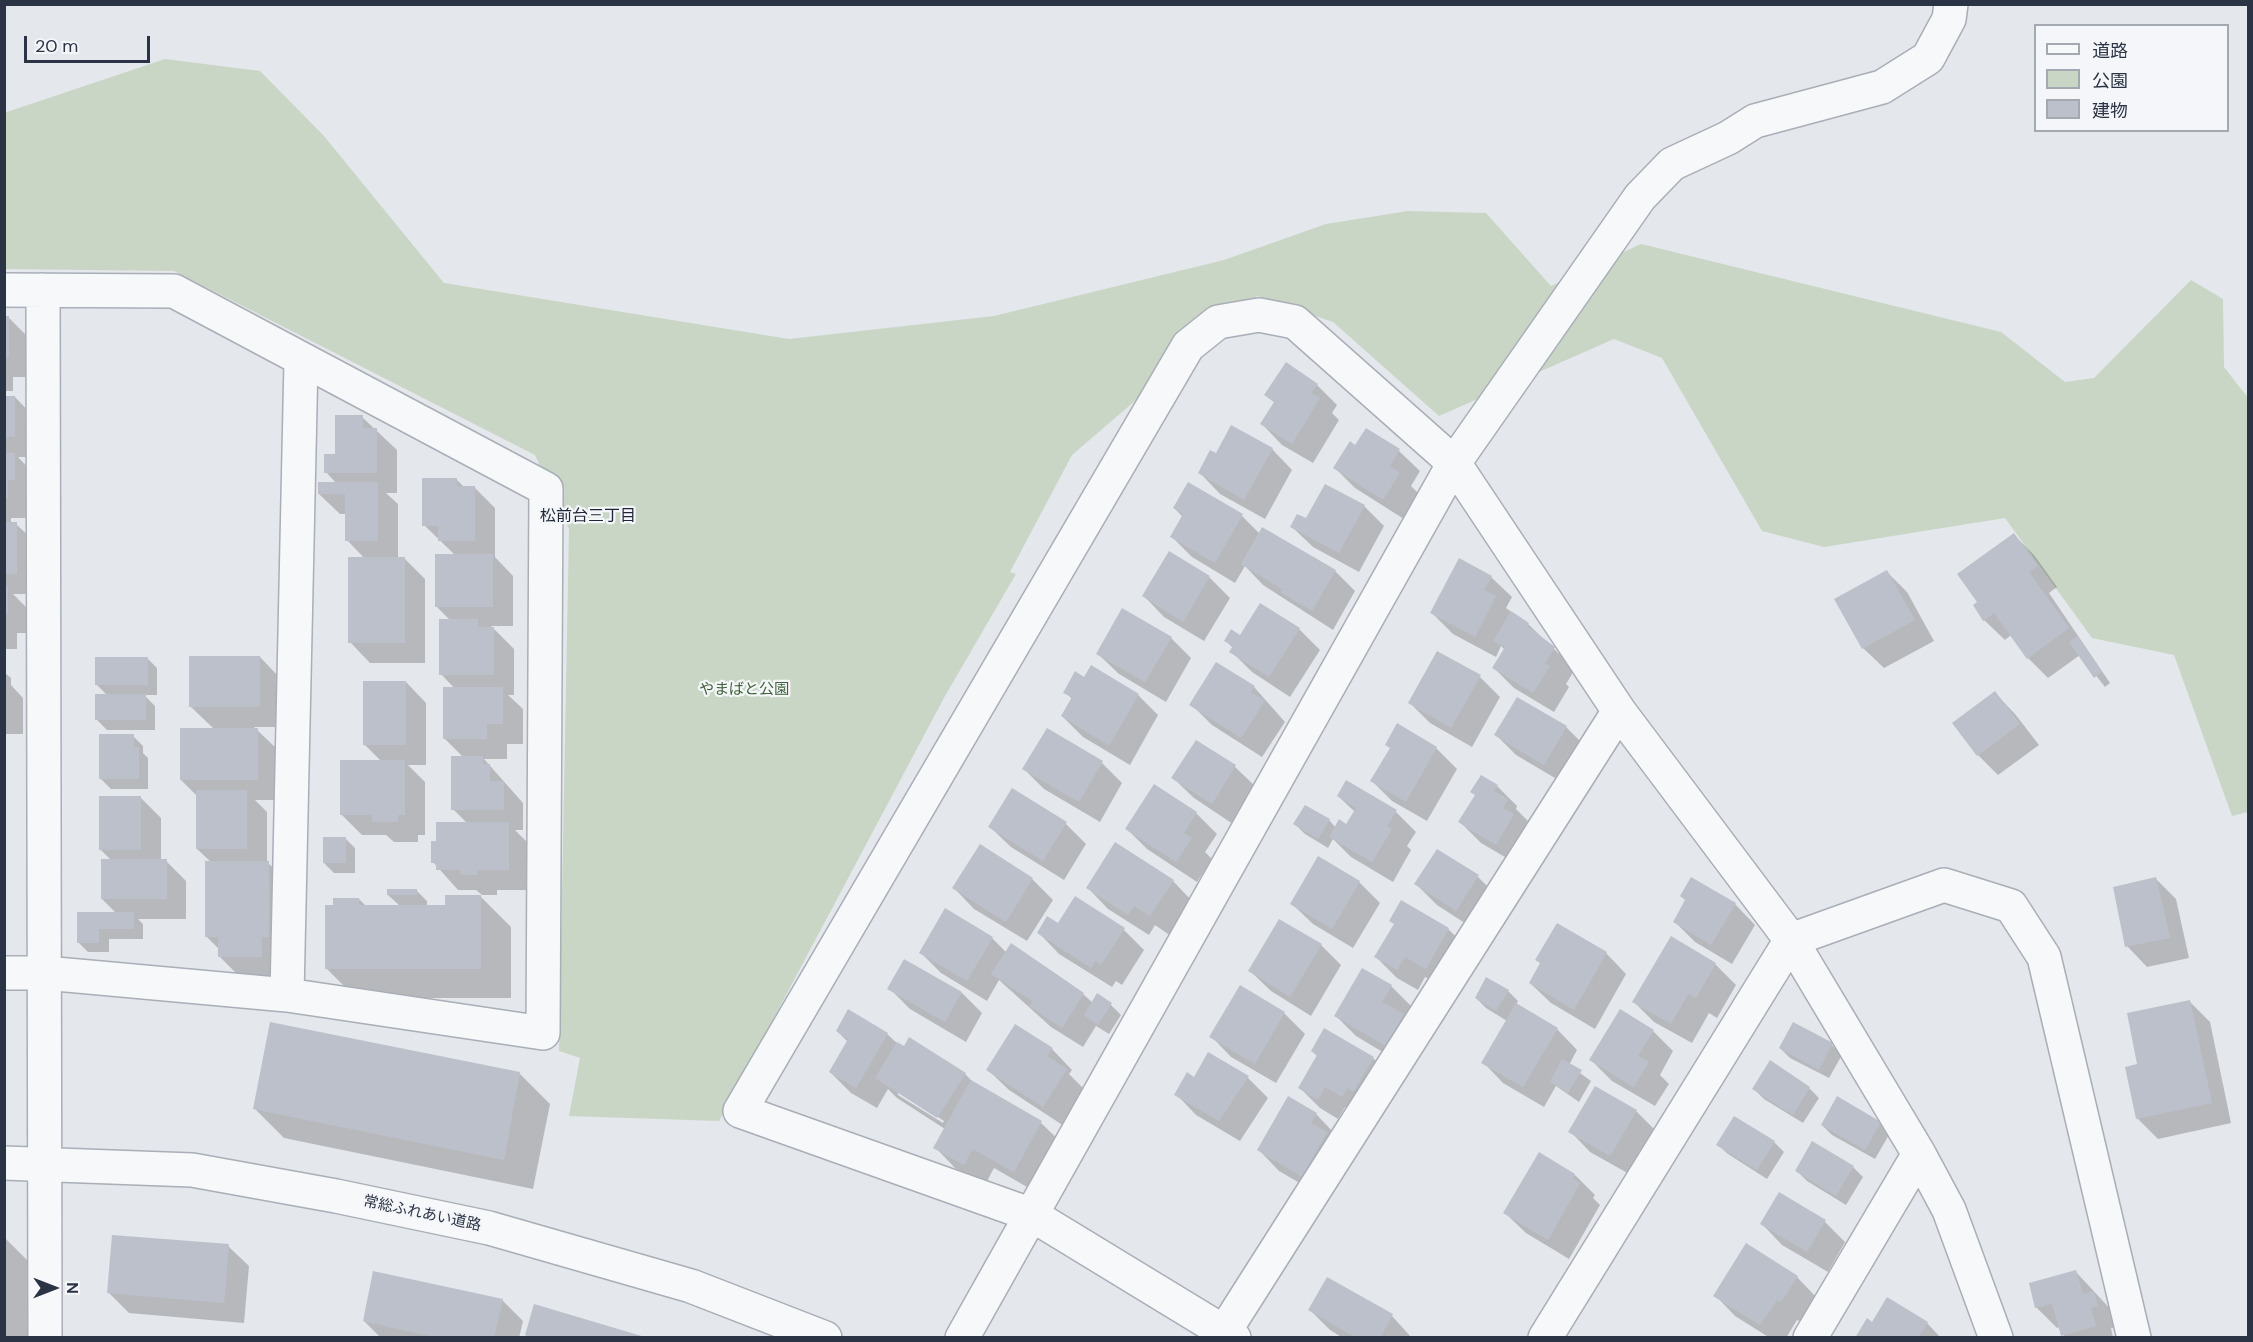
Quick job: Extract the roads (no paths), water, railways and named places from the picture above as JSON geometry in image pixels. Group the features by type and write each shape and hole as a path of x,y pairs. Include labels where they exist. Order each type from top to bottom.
{"street":[{"path":"962,1338 1454,462 1640,197 1672,164 1728,138 1755,121 1882,87 1928,58 1949,20 1951,4"},
{"path":"4,290 174,291 301,361 546,489 543,1033 287,995 45,973 4,973"},
{"path":"43,290 45,1338"},
{"path":"1619,711 1229,1335 1032,1215 740,1111 1188,346 1218,322 1260,315 1294,322 1454,462 1619,711 1791,940 1919,1154 1949,1210 1996,1338"},
{"path":"287,995 301,361"},
{"path":"1545,1338 1791,940 1944,885 2011,906 2044,957 2134,1338"},
{"path":"1810,1338 1919,1154"},
{"name":"常総ふれあい道路","path":"4,1163 192,1170 336,1196 489,1228 691,1286 825,1338"}],"district":[{"name":"松前台三丁目","path":"588,517"}],"park label":[{"name":"やまばと公園","path":"744,690"}]}
